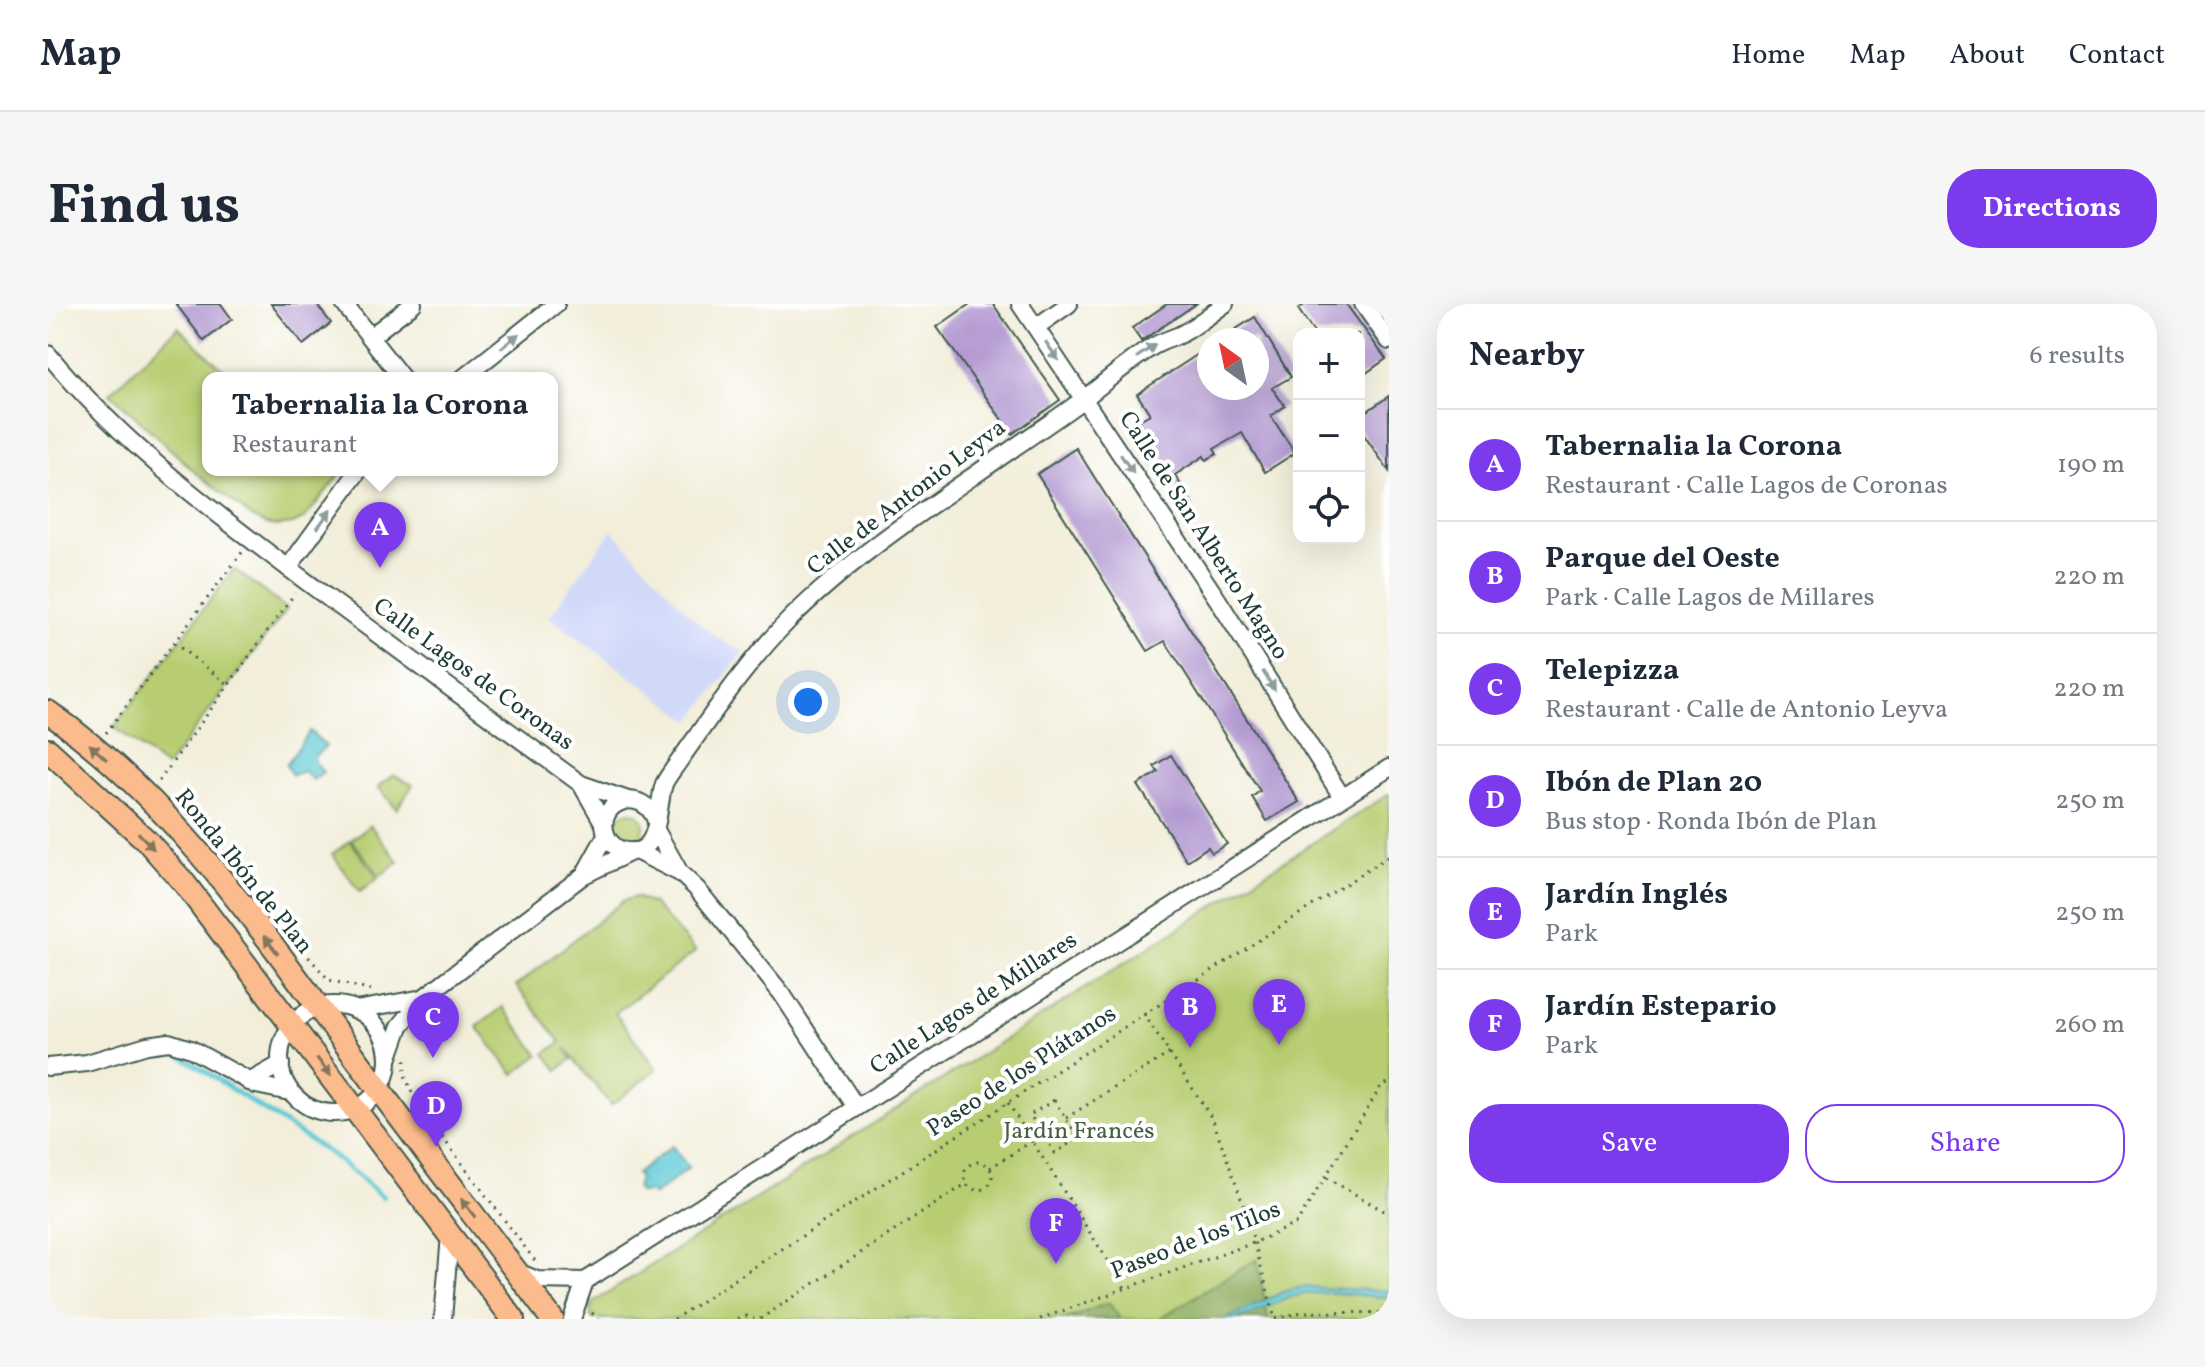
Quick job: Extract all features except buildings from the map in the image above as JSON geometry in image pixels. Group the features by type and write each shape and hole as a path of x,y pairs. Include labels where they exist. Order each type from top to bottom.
{"main road":[{"name":"Ronda Ibón de Plan","path":"48,712 88,743 170,819 219,878 552,1319"},
{"path":"48,750 109,804 156,852 232,945 513,1319"}],"street":[{"path":"344,304 397,372"},
{"path":"370,337 413,304"},
{"path":"471,372 556,304"},
{"name":"Calle de San Alberto Magno","path":"1020,304 1218,600 1342,797"},
{"path":"1036,327 1069,304"},
{"name":"Calle de Antonio Leyva","path":"656,826 664,783 748,667 787,622 820,591 882,541 1084,399 1116,371 1153,347 1186,332 1225,304"},
{"path":"1363,304 1389,341"},
{"name":"Calle Lagos de Coronas","path":"48,354 96,407 157,466 288,568 581,784 631,800"},
{"path":"288,568 355,476"},
{"name":"Calle Lagos de Millares","path":"585,1281 1389,768"},
{"name":"Calle de Antonio Leyva","path":"631,800 664,783"},
{"name":"Calle Lagos de Coronas","path":"581,784 605,829"},
{"path":"584,875 605,829 606,817 615,805 631,800 649,807 680,873"},
{"path":"48,1067 87,1063 147,1045 169,1042 191,1049 262,1088 290,1092 308,1107 323,1113 356,1109 379,1090 400,1026 423,998 584,875 649,843 656,826"},
{"path":"605,829 617,848 635,851 680,873 697,889 782,994 856,1107"},
{"path":"356,1010 423,998"},
{"path":"290,1092 281,1064 284,1039 291,1025 318,1007 342,1006 369,1018 386,1043 388,1059"},
{"path":"249,1082 281,1064"},
{"path":"443,1319 450,1235"},
{"path":"515,1271 537,1280 585,1281 572,1319"}],"path":[{"path":"106,733 252,540"},
{"path":"159,781 305,580"},
{"path":"174,643 229,684"},
{"name":"Paseo de los Plátanos","path":"674,1319 1389,856"},
{"path":"1144,1014 1213,1120 1256,1242 1275,1319 1302,1312 1389,1313"},
{"path":"1066,1118 1170,1053"},
{"path":"406,1058 405,1075 415,1101 552,1282"},
{"name":"Paseo de los Tilos","path":"1040,1319 1256,1242 1297,1223 1380,1088 1389,1082"},
{"path":"1054,1100 1078,1138 1055,1153 1043,1134 1030,1115 1054,1100"},
{"path":"1008,1103 1125,1288"},
{"path":"990,1168 1043,1134"},
{"path":"982,1162 990,1168 993,1176 986,1188 977,1190 966,1184 964,1174 969,1165 982,1162"},
{"path":"1325,1177 1389,1214"},
{"path":"760,1319 966,1184"},
{"path":"738,1319 747,1316 754,1319"}],"shaded area":[{"path":"612,530 697,622 725,643 744,651 691,721 549,617"}],"green space":[{"path":"178,327 226,372 202,372 202,476 338,476 305,518 293,524 266,524 253,518 194,471 110,393"},
{"path":"234,569 287,609 166,767 114,727"},
{"path":"393,775 413,785 397,809 378,787"},
{"name":"Jardín Francés","path":"1389,794 1389,1319 592,1319 590,1308 594,1302"},
{"path":"630,812 640,816 644,826 640,836 630,840 620,836 616,826 620,816"},
{"path":"370,825 399,862 380,876 351,840"},
{"path":"350,841 378,878 360,892 332,854"},
{"path":"635,897 653,904 696,951 615,1013 657,1069 611,1105 565,1048 572,1059 558,1070 545,1054 561,1042 516,986 623,901"},
{"path":"503,1007 539,1055 514,1074 477,1027"},
{"path":"1257,1259 1268,1319 1159,1319"},
{"path":"1109,1303 1120,1319 1066,1319"}],"water":[{"path":"310,731 326,746 314,757 323,772 313,780 304,771 292,775 286,765"},
{"path":"672,1146 689,1168 653,1196 651,1193 640,1193 636,1188 639,1178 636,1174"},
{"path":"1302,1287 1389,1291 1389,1297 1332,1293 1299,1295 1245,1316 1226,1319 1283,1292"}],"waterway":[{"path":"48,1076 90,1072 171,1049 332,1155 383,1197"}],"place":[{"name":"Tabernalia la Corona","path":"380,568"},
{"name":"Jardín Inglés","path":"1279,1045"},
{"name":"Parque del Oeste","path":"1190,1048"},
{"name":"Telepizza","path":"433,1058"},
{"name":"Ibón de Plan 20","path":"436,1147"},
{"name":"Jardín Estepario","path":"1056,1264"}]}
